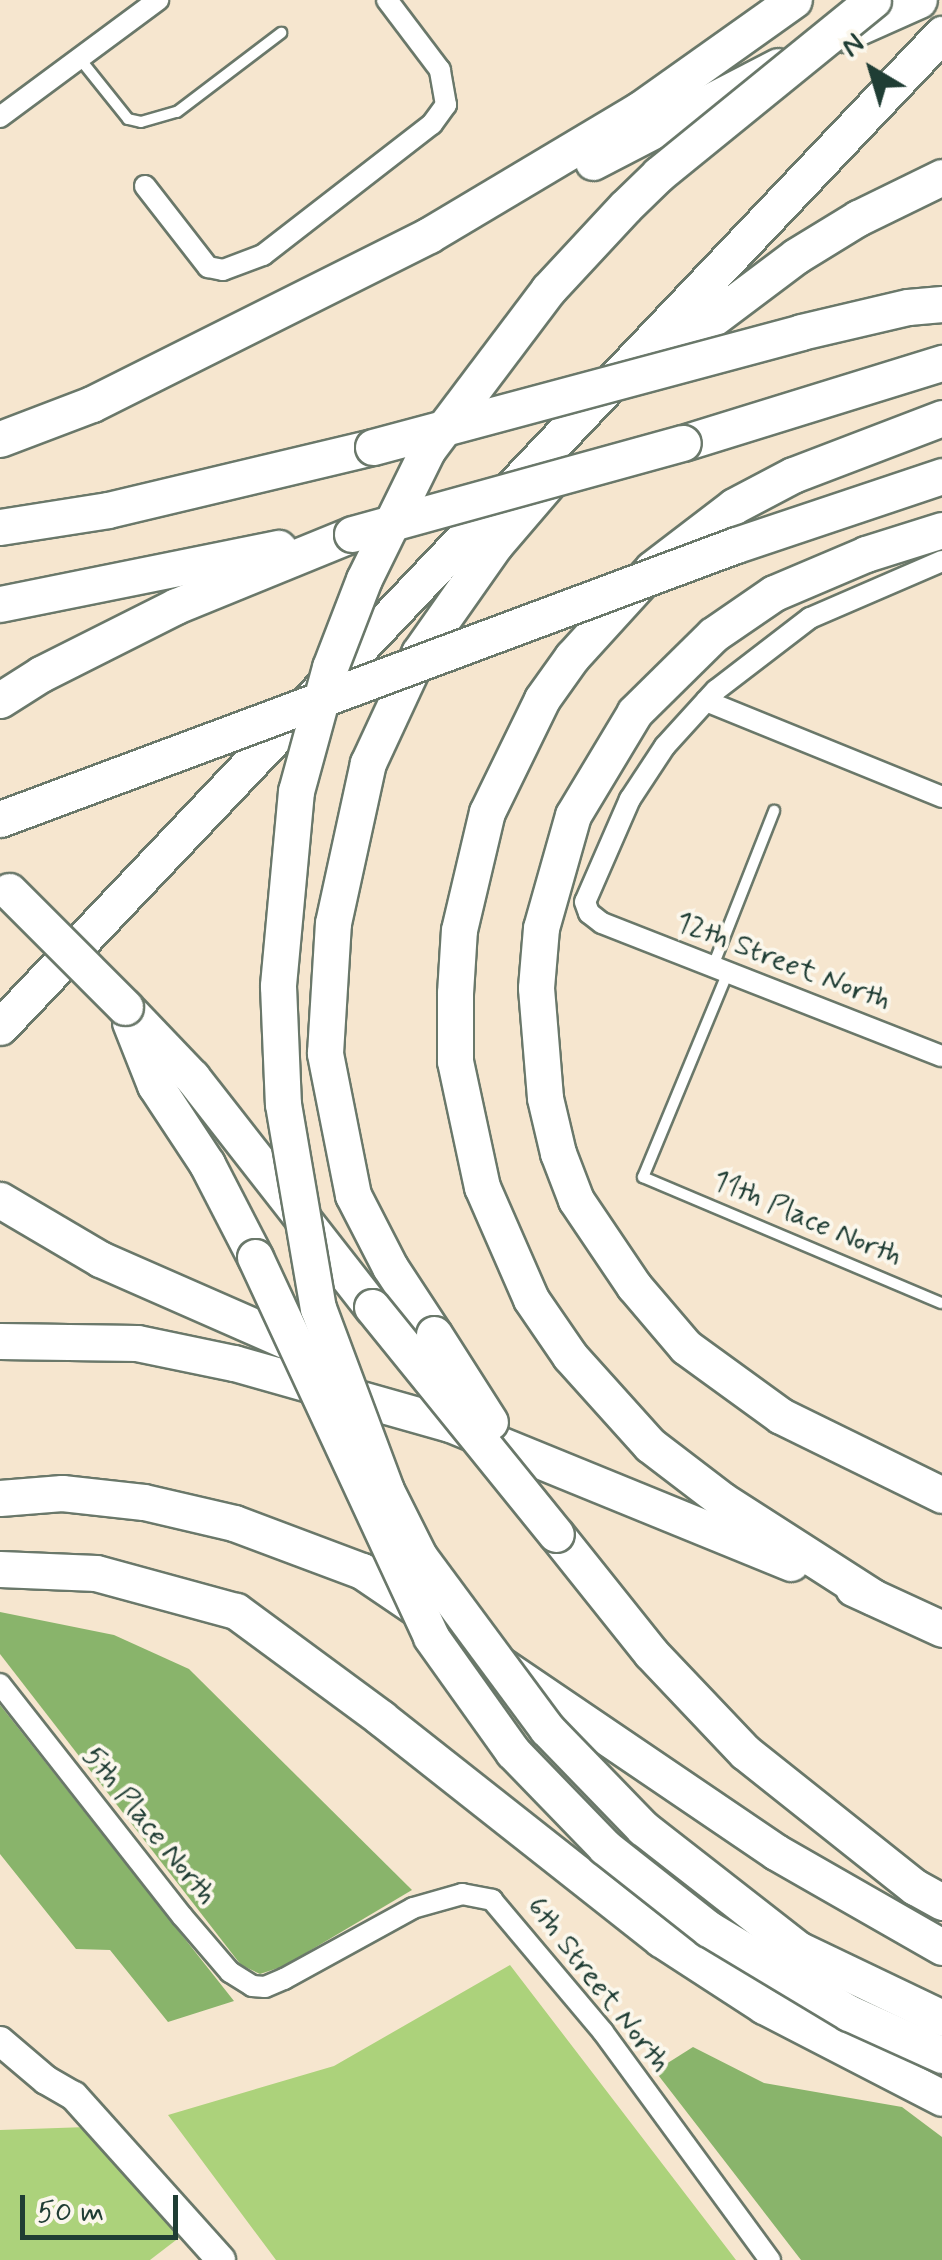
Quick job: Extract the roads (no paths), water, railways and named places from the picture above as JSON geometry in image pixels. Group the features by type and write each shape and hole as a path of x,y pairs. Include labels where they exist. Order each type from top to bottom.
{"highway":[{"path":"0,439 92,404 429,235 639,110 794,0"},
{"path":"873,0 659,174 626,207 548,290 428,450 364,579 330,667 296,792 278,986 283,1104 318,1308 386,1490 419,1556 547,1729 643,1828 798,1949 942,2018"},
{"path":"429,235 512,204 886,12 919,0"},
{"path":"0,1027 448,552 576,425 942,34"},
{"path":"576,425 744,291 858,218 942,177"},
{"path":"0,527 108,510 373,447 801,332 908,307 942,304"},
{"path":"0,604 352,534 683,443 942,364"},
{"path":"556,1534 390,1266 352,1195 325,1053 332,924 368,762 419,654 495,546 642,374"},
{"path":"873,1597 722,1500 650,1445 570,1356 531,1299 482,1187 455,1061 455,993 459,930 487,812 542,699 572,656 652,569 734,506 793,476 942,418"},
{"path":"0,819 718,552 942,476"},
{"path":"942,530 866,554 774,594 713,636 635,712 574,815 541,928 536,988 545,1098 558,1153 576,1200 634,1286 686,1347 719,1374 781,1416 942,1495"},
{"path":"0,700 176,606 352,534"},
{"path":"4,887 192,1077 651,1653 745,1752 915,1887 942,1902"},
{"path":"124,1007 154,1085 207,1164 254,1257 431,1637 512,1752 606,1847 709,1930 849,2013 942,2055"},
{"path":"0,1200 100,1259 317,1355 450,1424"},
{"path":"0,1341 65,1338 182,1350 450,1424 541,1458 942,1629"},
{"path":"0,1498 62,1493 144,1502 234,1523 362,1571 776,1852 942,1946"},
{"path":"0,1569 96,1573 236,1611 366,1706 661,1939 764,2006 942,2098"}],"street":[{"path":"0,117 158,0"},
{"path":"145,186 197,254 216,270 263,255 443,112 448,95 440,70 387,0"},
{"path":"942,561 810,618 763,650 706,701 942,797"},
{"name":"12th Street North","path":"706,701 650,767 611,835 585,902 590,914 602,923 942,1056"},
{"name":"5th Place North","path":"0,1684 230,1972 252,1986 265,1987"},
{"name":"6th Street North","path":"265,1987 413,1908 462,1894 492,1900 603,2032 770,2260"},
{"path":"0,2041 46,2080 74,2096 221,2260"}],"lane":[{"path":"80,58 128,119 140,122 177,112 281,34"},
{"path":"720,970 774,811"},
{"name":"11th Place North","path":"720,970 643,1177 942,1304"}]}
